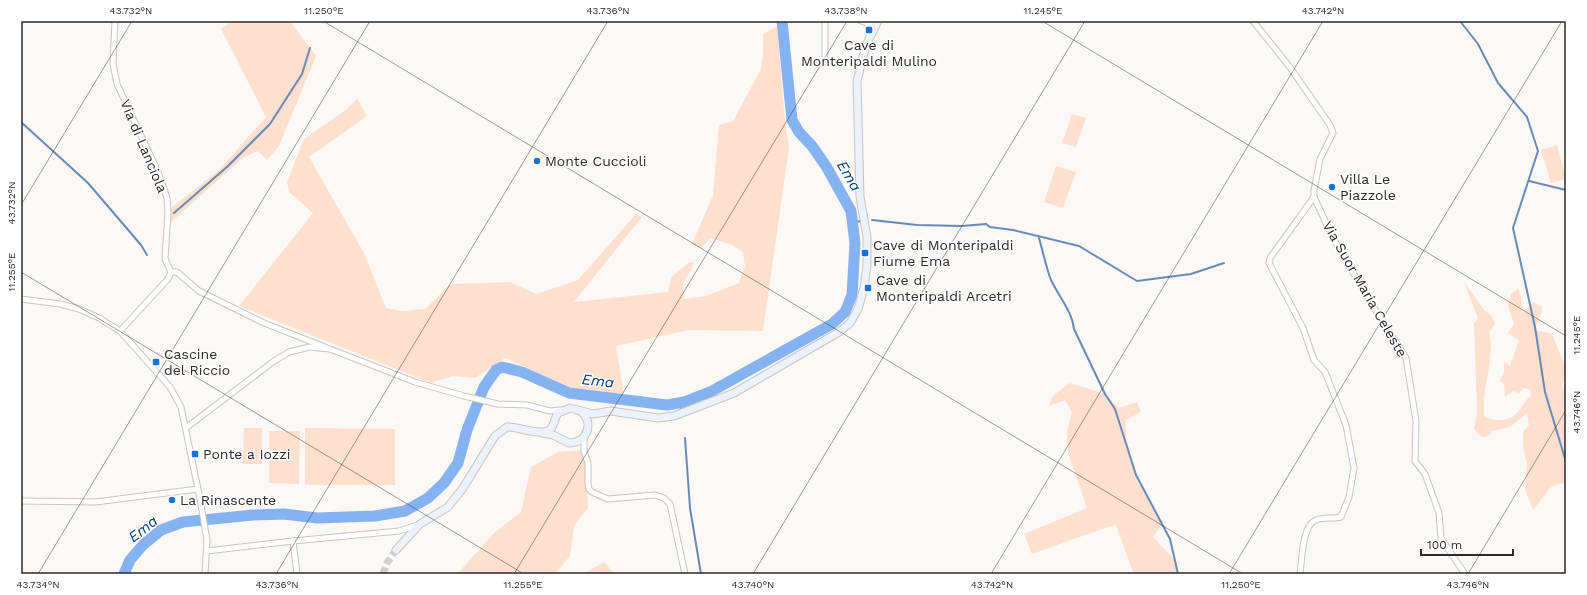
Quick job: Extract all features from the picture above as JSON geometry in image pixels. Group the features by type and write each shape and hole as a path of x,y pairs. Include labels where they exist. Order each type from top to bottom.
{"street":[{"name":"Via di Lanciola","path":"114,21 113,64 117,84 158,172 167,198 168,212 165,259 171,272"},
{"path":"825,21 825,59"},
{"path":"1253,21 1289,66 1330,126 1333,133 1320,159 1314,197 1270,258 1270,263 1303,328 1314,360 1325,372 1340,407 1351,443 1354,468 1349,497 1340,517 1318,519 1310,522 1306,530 1300,574"},
{"path":"120,331 168,279 171,272 177,272 199,290 264,323 415,382 464,396 498,404 527,405 544,409 562,410 574,408 582,412 599,413 610,411 658,418 674,416 705,405 734,392 775,370 839,332 850,323 862,299 868,265 867,237 860,197 857,81 866,45 876,24 865,22"},
{"name":"Via Suor Maria Celeste","path":"1314,197 1333,238 1366,295 1406,358 1416,421 1415,461 1425,474 1439,513 1441,538 1465,574"},
{"path":"21,299 60,304 79,309 120,331 170,387 181,407 198,488 207,542 205,574"},
{"path":"186,428 274,361 289,352 310,348 330,349"},
{"path":"544,409 552,417 554,430 559,439"},
{"path":"536,432 546,432 553,424 556,416 562,410"},
{"path":"582,412 588,421 588,429 584,437 584,451 588,463 589,489 592,492 608,499 655,495 664,498 670,504 684,574"},
{"path":"588,421 599,413"},
{"path":"207,551 399,531 420,524 448,507 461,492 495,436 502,430 512,427 553,435 569,443 575,442 584,437"},
{"path":"575,442 584,451"},
{"path":"21,501 94,502 198,488"},
{"path":"396,550 420,524"},
{"path":"293,541 297,574"}],"shaded area":[{"path":"232,21 290,21 316,56 279,146 267,160 258,151 244,157 171,222 171,208 219,170 266,117 221,29"},
{"path":"777,26 785,121 789,147 763,331 689,330 616,346 624,394 578,391 505,358 475,378 453,376 431,383 239,306 313,213 289,192 287,182 304,139 347,109 357,99 367,116 309,157 364,253 386,308 403,311 425,309 451,284 510,282 536,294 578,280 636,214 642,217 574,302 668,292 671,277 688,263 695,262 683,284 684,299 706,296 739,283 745,266 743,252 732,245 710,238 701,248 692,244 713,195 719,125 733,121 761,69 763,34"},
{"path":"1072,114 1086,118 1076,147 1062,143"},
{"path":"1557,145 1566,179 1551,183 1541,150"},
{"path":"1056,166 1076,172 1063,208 1044,202"},
{"path":"1464,282 1484,310 1492,316 1495,324 1489,333 1491,352 1484,395 1484,416 1496,420 1509,418 1517,413 1531,395 1530,390 1524,388 1519,393 1513,391 1505,397 1504,384 1500,381 1504,371 1504,362 1510,366 1519,340 1508,333 1514,324 1508,306 1511,294 1518,289 1521,297 1522,313 1534,302 1542,307 1535,330 1552,334 1566,368 1566,377 1562,385 1566,393 1566,486 1562,483 1551,487 1533,510 1525,489 1527,465 1523,445 1523,432 1529,425 1527,413 1510,427 1492,431 1485,437 1478,434 1474,429 1477,412 1474,323 1478,318"},
{"path":"1069,383 1103,393 1119,408 1137,402 1141,412 1126,420 1126,439 1137,481 1163,523 1153,537 1172,557 1178,574 1136,574 1133,572 1116,525 1032,554 1024,534 1087,508 1068,453 1067,431 1072,412 1065,400 1049,406 1052,397"},
{"path":"244,428 262,428 262,464 243,464"},
{"path":"305,428 395,429 395,485 305,485"},
{"path":"269,431 300,431 299,484 269,483"},
{"path":"582,450 586,457 588,508 574,526 570,556 555,574 457,574 494,533 521,512 531,467 558,452"},
{"path":"604,562 615,574 583,574"}],"waterway":[{"name":"Ema","path":"124,574 130,560 143,545 161,530 183,522 253,515 284,514 317,518 375,516 405,511 428,498 444,483 458,463 467,430 484,387 496,370 502,367 522,372 569,393 667,405 684,402 712,391 832,324 845,312 852,295 855,243 851,211 826,166 812,146 799,132 792,120 782,21"},
{"path":"1460,21 1478,44 1498,83 1527,117 1538,151 1513,228 1535,327 1545,392 1566,462"},
{"path":"174,213 228,166 270,124 302,74 310,48"},
{"path":"21,122 88,183 141,245 147,255"},
{"path":"1529,181 1566,190"},
{"path":"872,220 917,225 962,226 986,224 990,227 1013,230 1079,246 1137,281 1191,274 1224,263"},
{"path":"853,223 860,221"},
{"path":"1039,238 1051,280 1071,316 1074,329 1105,394 1115,409 1136,475 1170,539 1178,574"},
{"name":"Ema","path":"680,403 681,409"},
{"path":"685,438 690,508 701,574"}],"tunnel":[{"path":"383,574 387,563 396,550"}],"place":[{"name":"Cave di Monteripaldi Mulino","path":"869,30"},
{"name":"Monte Cuccioli","path":"537,161"},
{"name":"Villa Le Piazzole","path":"1332,187"},
{"name":"Cave di Monteripaldi Fiume Ema","path":"865,253"},
{"name":"Cave di Monteripaldi Arcetri","path":"868,288"},
{"name":"Cascine del Riccio","path":"156,362"},
{"name":"Ponte a Iozzi","path":"195,454"},
{"name":"La Rinascente","path":"172,500"}]}
